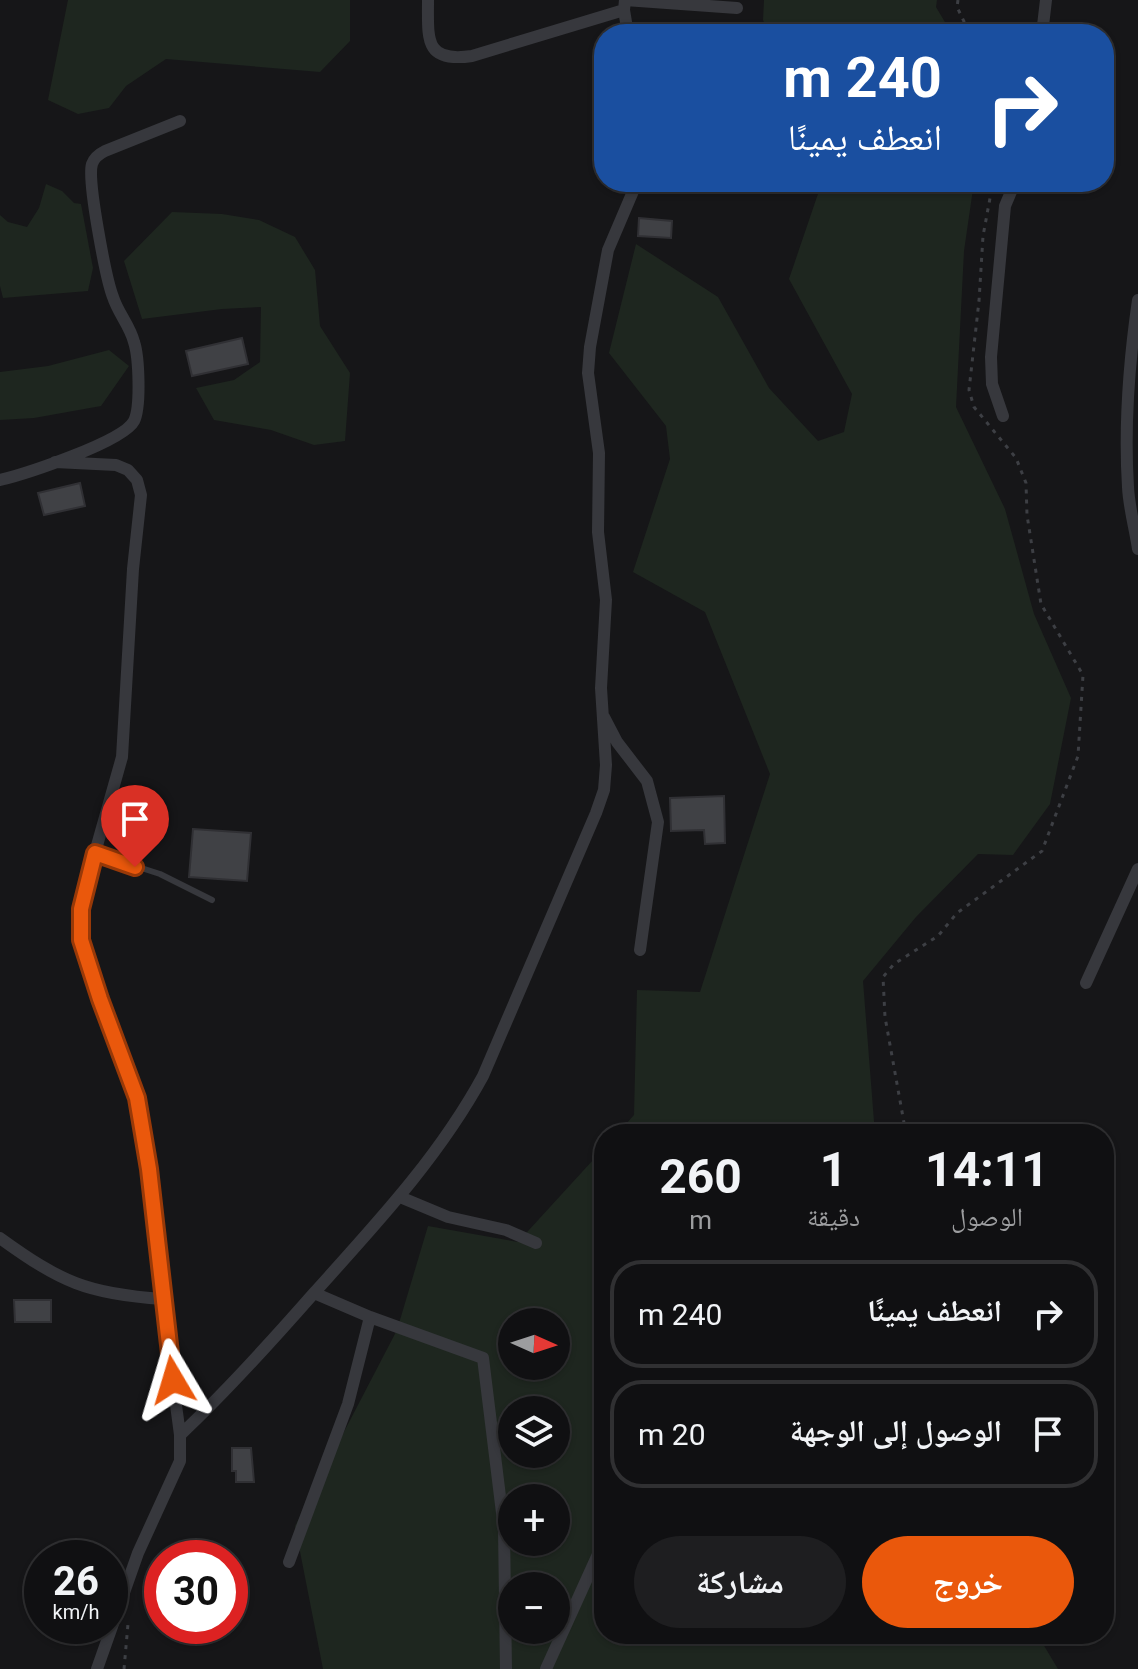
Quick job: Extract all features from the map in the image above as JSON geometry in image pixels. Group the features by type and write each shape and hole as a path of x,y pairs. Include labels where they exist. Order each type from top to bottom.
{"street":[{"path":"428,0 429,39 438,53 451,59 472,56 624,10"},
{"path":"626,24 625,0 737,8"},
{"path":"1043,24 1046,0"},
{"path":"0,480 55,462 124,433 134,421 137,408 135,342 113,297 100,240 92,164 96,156 105,151 180,121"},
{"path":"180,1435 220,1399 400,1197 468,1103 483,1076 591,826 604,790 606,765 601,711 606,600 598,532 599,453 588,373 608,250 633,192"},
{"path":"1003,416 992,384 991,357 1005,206 1011,192"},
{"path":"1138,300 1126,417 1128,490 1138,549"},
{"path":"55,462 116,465 128,470 137,480 141,495 133,569 122,757 81,909 81,940 137,1098 149,1169 180,1435 180,1461 138,1553 97,1669"},
{"path":"601,711 617,742 647,781 658,822 640,950"},
{"path":"1086,983 1138,869"},
{"path":"400,1197 448,1217 506,1230 536,1243"},
{"path":"0,1238 55,1275 80,1287 101,1293 163,1299"},
{"path":"314,1293 483,1358 504,1529 506,1669"},
{"path":"289,1562 348,1404 370,1317"},
{"path":"546,1669 594,1563"}],"lane":[{"path":"95,853 160,874 212,900"}],"path":[{"path":"958,0 957,7 965,24"},
{"path":"904,1124 885,1017 883,977 894,964 938,936 957,913 1042,851 1078,756 1083,709 1083,675 1041,604 1027,515 1026,483 1016,458 974,407 969,390 983,236 991,192"}],"shaded area":[{"path":"68,0 350,0 350,41 320,72 166,59 126,86 109,108 78,114 48,100"},
{"path":"764,0 937,0 936,7 946,24 765,24"},
{"path":"46,184 62,191 74,203 81,204 93,268 88,291 3,298 0,286 0,215 8,222 27,227 39,208"},
{"path":"819,192 973,192 964,251 956,407 1005,509 1034,614 1071,698 1050,804 1013,855 978,854 916,917 863,981 874,1124 626,1124 634,1115 637,990 700,992 770,774 705,612 633,572 670,459 666,426 609,353 636,244 718,297 769,388 818,441 844,432 852,394 789,279"},
{"path":"172,212 222,214 259,220 295,237 315,270 320,326 350,373 345,441 314,445 271,430 214,420 196,388 234,380 260,362 261,307 142,319 124,261"},
{"path":"109,350 129,366 101,406 34,418 0,420 0,372 48,366"},
{"path":"594,1159 594,1644 1043,1644 1058,1669 323,1669 295,1526 397,1330 428,1226 518,1242"}],"building":[{"path":"639,218 672,221 671,238 638,236"},
{"path":"242,338 248,364 192,376 186,351"},
{"path":"80,483 85,506 44,515 38,493"},
{"path":"724,796 725,843 705,844 704,830 671,831 670,798"},
{"path":"193,829 251,833 247,881 189,877"},
{"path":"14,1300 51,1300 51,1322 15,1322"},
{"path":"232,1448 251,1448 254,1482 236,1482 236,1471 232,1471"}],"route":[{"path":"135,867 95,853 81,909 81,940 137,1098 149,1169 173,1380"}]}
